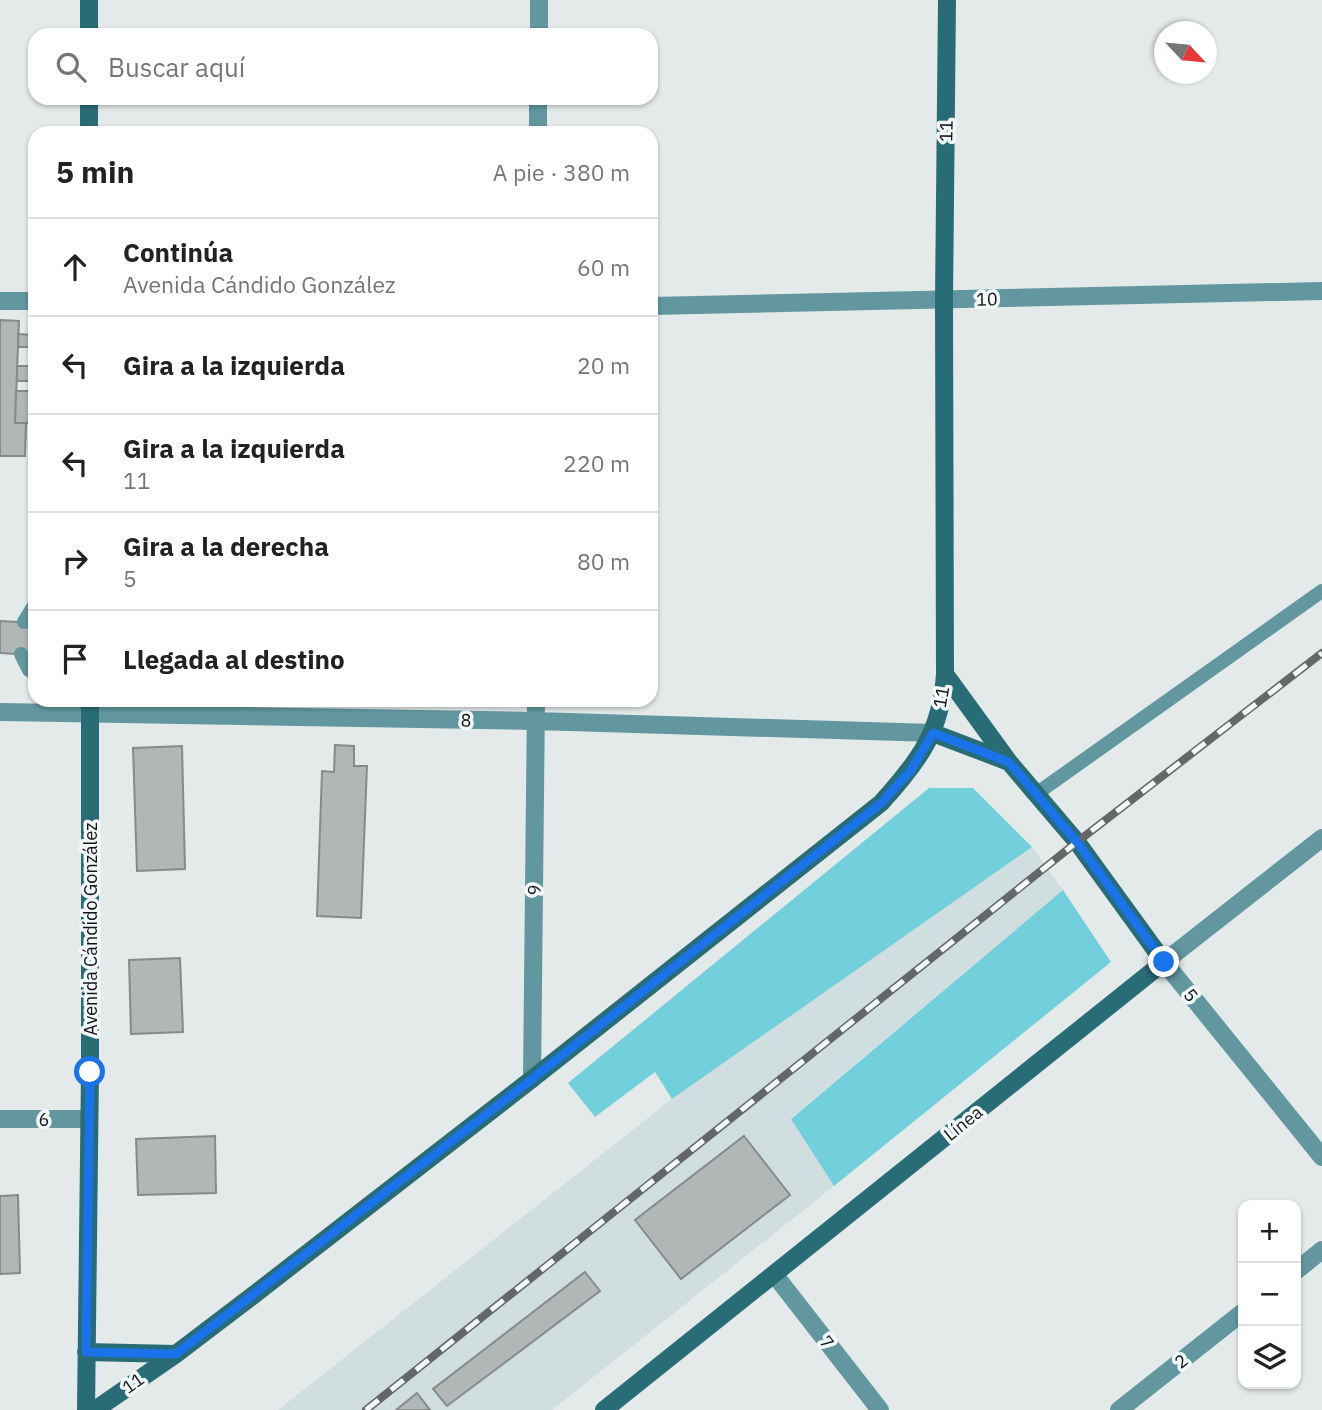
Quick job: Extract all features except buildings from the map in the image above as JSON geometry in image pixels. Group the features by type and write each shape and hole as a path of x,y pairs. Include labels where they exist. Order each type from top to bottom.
{"street":[{"path":"89,0 89,28"},
{"path":"539,0 539,28"},
{"name":"11","path":"95,1410 176,1354 532,1079 881,803 911,770 933,733 943,701 945,674 944,300 947,0"},
{"path":"89,105 89,126"},
{"path":"538,105 538,126"},
{"name":"10","path":"658,306 1322,290"},
{"path":"0,301 28,301"},
{"path":"945,674 1009,762"},
{"name":"8","path":"0,712 90,707 933,733"},
{"name":"Avenida Cándido González","path":"86,1410 90,707"},
{"name":"9","path":"532,1079 536,707"},
{"name":"5","path":"933,733 1009,762 1077,842 1164,962 1322,1157"},
{"name":"Línea","path":"604,1410 1322,838"},
{"name":"6","path":"0,1119 88,1119"},
{"path":"1301,1267 1322,1250"},
{"name":"7","path":"775,1274 880,1410"},
{"name":"2","path":"1119,1410 1238,1316"},
{"path":"86,1352 176,1354"}],"lane":[{"path":"1036,794 1322,591"},
{"path":"24,622 28,615"},
{"path":"21,654 28,668"}],"shaded area":[{"path":"929,788 973,788 1032,847 672,1099 655,1072 595,1117 568,1083"},
{"path":"1032,847 1063,890 791,1118 834,1186 552,1410 278,1410 672,1099"},
{"path":"1063,890 1111,962 834,1186 791,1119"}],"railway":[{"path":"366,1410 1077,842 1322,653"}],"route":[{"path":"90,1072 86,1352 176,1354 532,1079 881,803 911,770 933,733 1009,762 1077,842 1164,962"}]}
